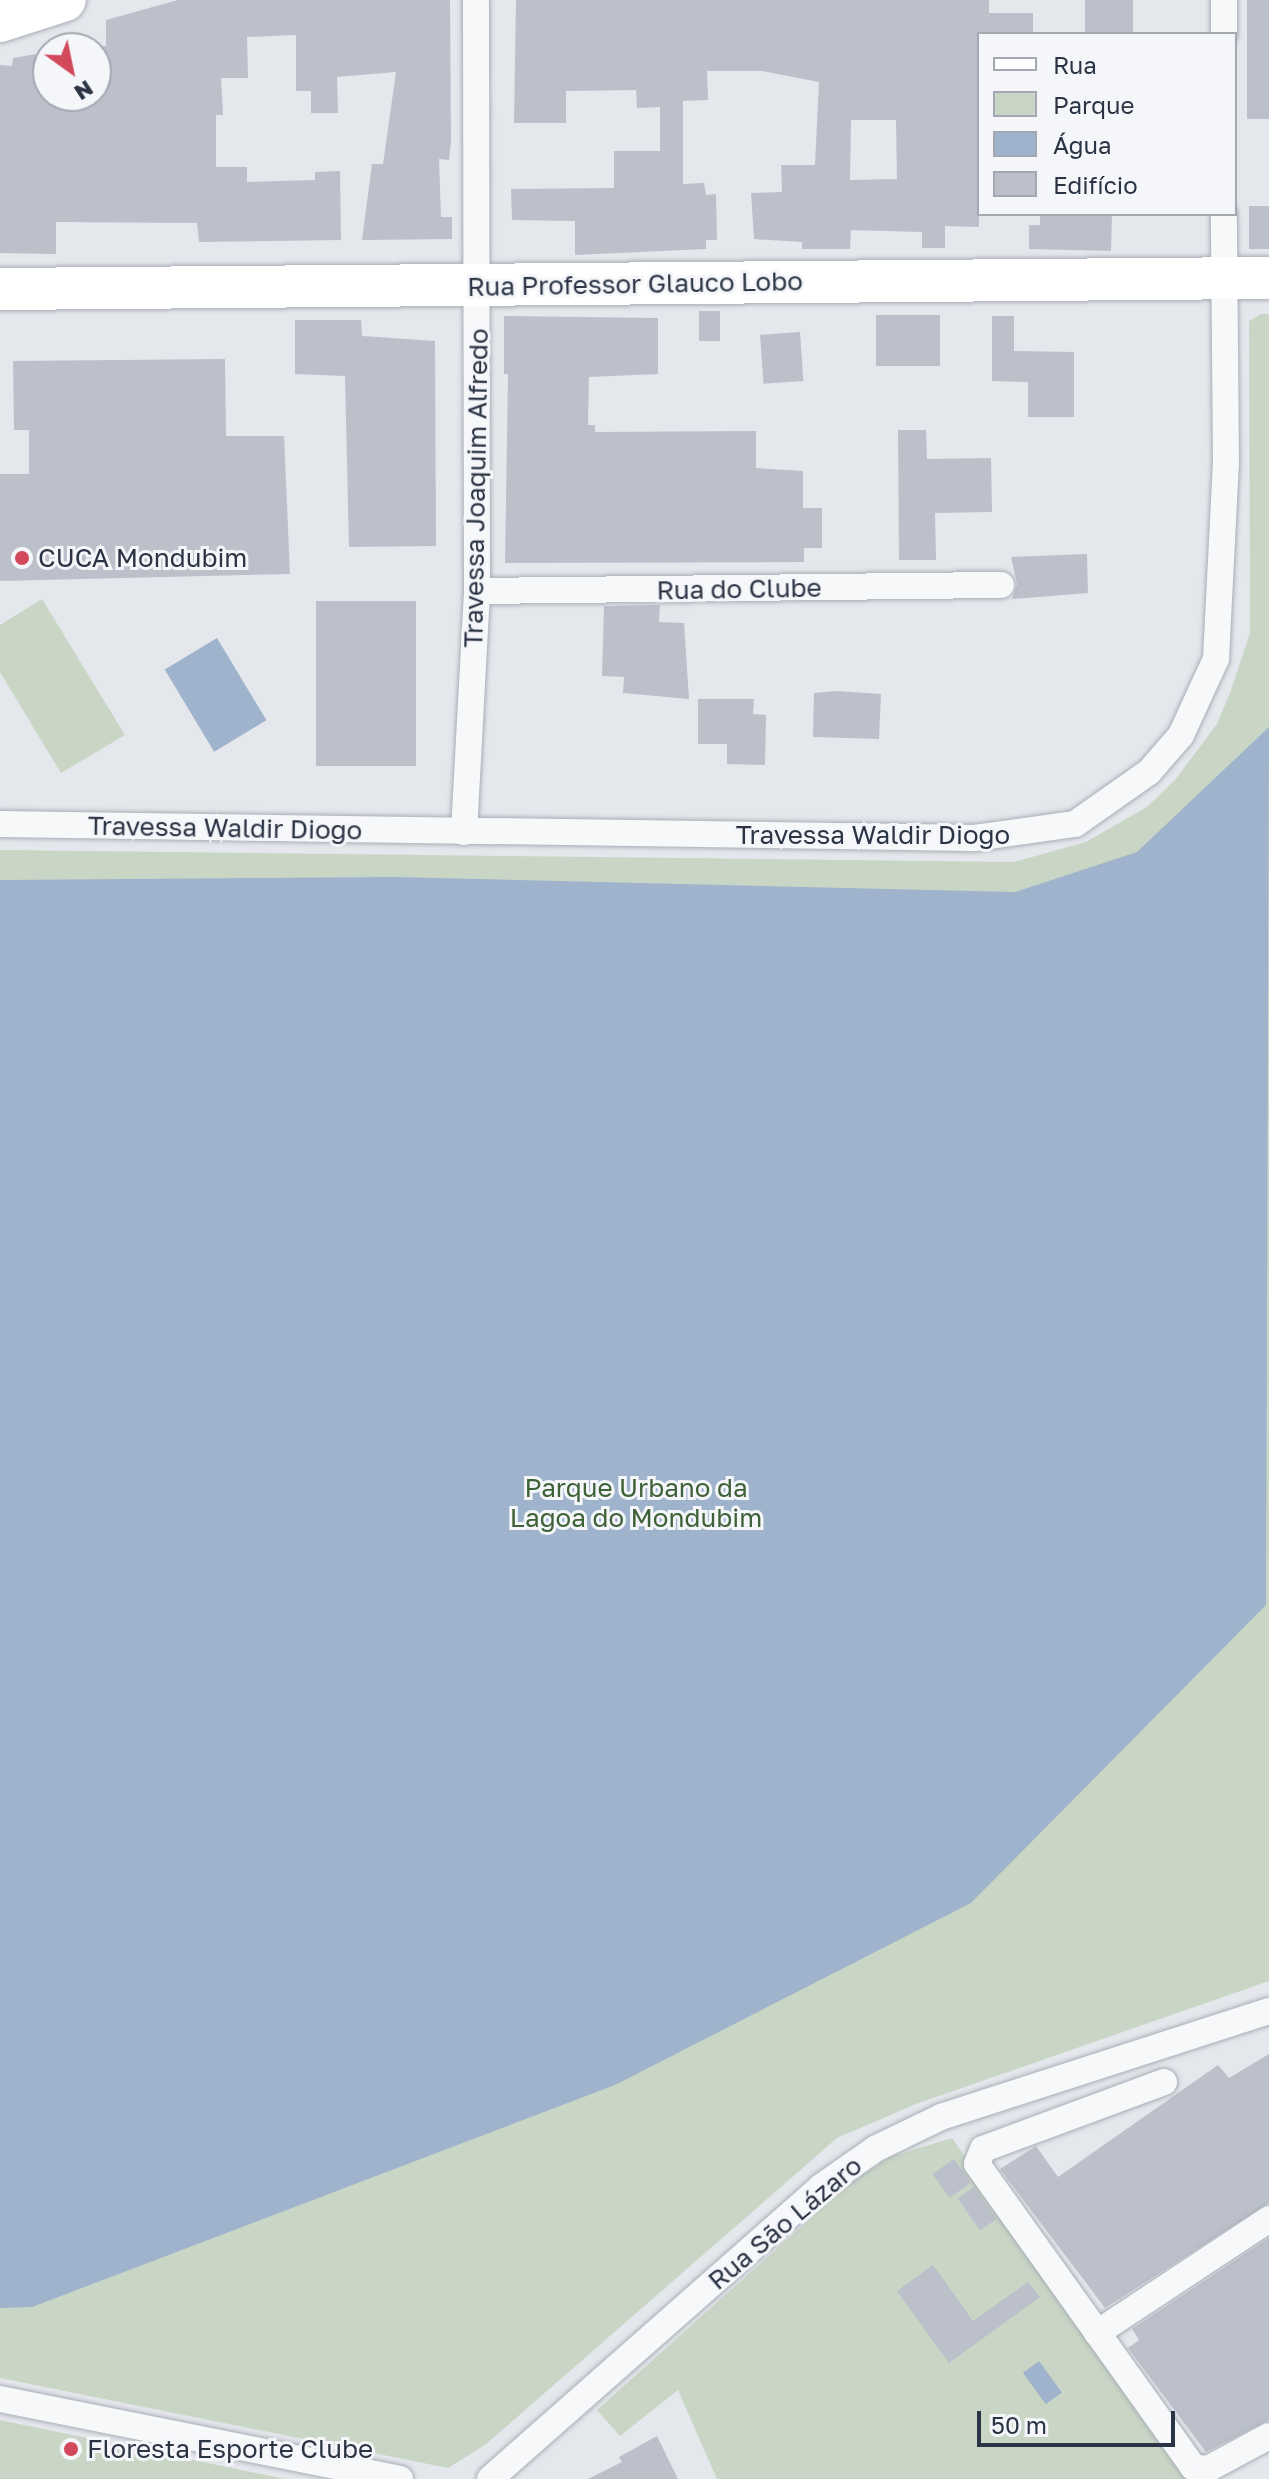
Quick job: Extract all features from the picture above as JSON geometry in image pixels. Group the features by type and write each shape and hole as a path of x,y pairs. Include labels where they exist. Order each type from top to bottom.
{"main road":[{"path":"0,21 65,0"},
{"name":"Rua Professor Glauco Lobo","path":"0,289 1269,278"}],"street":[{"name":"Travessa Joaquim Alfredo","path":"464,832 477,591 479,286 476,0"},
{"path":"1224,0 1224,32"},
{"name":"Travessa Waldir Diogo","path":"0,824 974,838 1075,824 1149,772 1181,735 1216,659 1226,463 1224,216"},
{"name":"Rua do Clube","path":"477,591 1001,585"},
{"name":"Rua São Lázaro","path":"490,2479 821,2187 875,2149 941,2117 1269,2011"},
{"path":"1164,2082 983,2149 977,2159 1097,2333 1197,2470 1269,2436"},
{"path":"1097,2333 1269,2219"},
{"path":"0,2399 400,2479"}],"green space":[{"name":"Parque Urbano da Lagoa do Mondubim","path":"1261,314 1269,314 1269,1981 916,2104 837,2138 485,2445 448,2468 0,2378 0,850 1014,862 1086,842 1147,807 1175,780 1217,724 1250,633 1249,321"},
{"path":"42,599 125,735 61,773 0,672 0,625"},
{"path":"952,2138 1193,2479 717,2479 678,2390 620,2436 597,2410 850,2183 890,2157"},
{"name":"Floresta Esporte Clube","path":"0,2420 285,2479 0,2479"}],"water":[{"path":"217,638 266,720 214,752 165,669"},
{"name":"Parque Urbano da Lagoa do Mondubim","path":"1269,727 1266,1605 971,1903 615,2085 32,2307 0,2308 0,880 395,877 1015,892 1137,852"},
{"path":"1039,2361 1062,2393 1046,2404 1023,2373"}],"building":[{"path":"178,0 450,0 451,141 449,160 439,159 441,217 452,217 452,239 362,240 372,164 383,164 396,72 337,77 338,113 311,113 311,91 296,91 296,35 247,37 248,78 221,78 223,115 216,115 216,167 247,167 247,182 315,180 315,172 340,171 341,240 199,242 197,223 56,222 56,254 0,253 0,65 12,66 13,58 32,55 32,112 112,112 112,32 106,32 106,20"},
{"path":"516,0 989,0 989,13 1033,13 1033,32 977,32 979,227 945,226 945,248 922,248 922,232 851,230 850,249 802,249 802,242 754,239 751,193 782,192 781,165 815,165 819,82 762,71 707,71 708,100 683,101 683,184 704,183 706,195 716,194 717,240 706,240 706,249 575,255 575,221 512,220 511,189 614,188 614,151 660,151 660,107 637,108 636,90 566,91 566,123 514,123","holes":["851,120 896,120 897,179 850,180"]},
{"path":"1085,0 1133,0 1133,32 1085,32"},
{"path":"1247,0 1269,0 1269,119 1247,119"},
{"path":"1249,206 1269,206 1269,249 1249,249"},
{"path":"1040,216 1112,216 1111,251 1029,249 1029,225 1040,225"},
{"path":"699,311 720,311 720,341 699,341"},
{"path":"876,315 940,315 940,366 876,366"},
{"path":"504,316 658,318 658,374 589,377 588,425 595,425 595,432 756,431 756,468 803,471 803,508 822,508 822,548 804,548 804,562 505,563 508,374 504,374"},
{"path":"992,316 1014,316 1014,351 1074,352 1074,417 1028,417 1028,382 992,381"},
{"path":"295,320 361,320 362,336 435,341 436,546 349,547 345,376 295,374"},
{"path":"800,332 803,381 764,384 760,335"},
{"path":"225,359 226,436 284,436 290,574 0,581 0,474 29,474 29,430 14,430 13,361"},
{"path":"898,430 926,430 927,459 991,458 992,512 935,513 936,560 899,560"},
{"path":"1087,554 1088,593 1012,599 1017,584 1011,557"},
{"path":"316,601 416,601 416,766 316,766"},
{"path":"660,605 659,622 684,623 689,699 623,693 624,677 602,676 604,606"},
{"path":"814,693 881,694 879,739 813,737"},
{"path":"698,699 754,699 753,714 766,715 765,765 727,764 727,744 698,744"},
{"path":"1269,2054 1269,2203 1105,2308 1000,2169 1036,2146 1058,2177 1218,2065 1229,2078"},
{"path":"954,2159 971,2183 949,2198 933,2174"},
{"path":"974,2187 996,2219 980,2230 958,2198"},
{"path":"1269,2238 1269,2420 1206,2452 1128,2348 1139,2340 1132,2329"},
{"path":"933,2265 973,2321 1028,2282 1040,2297 949,2363 897,2291"},
{"path":"657,2436 678,2479 588,2479 622,2462 619,2457"}],"place":[{"name":"CUCA Mondubim","path":"22,558"},
{"name":"Floresta Esporte Clube","path":"71,2449"}]}
